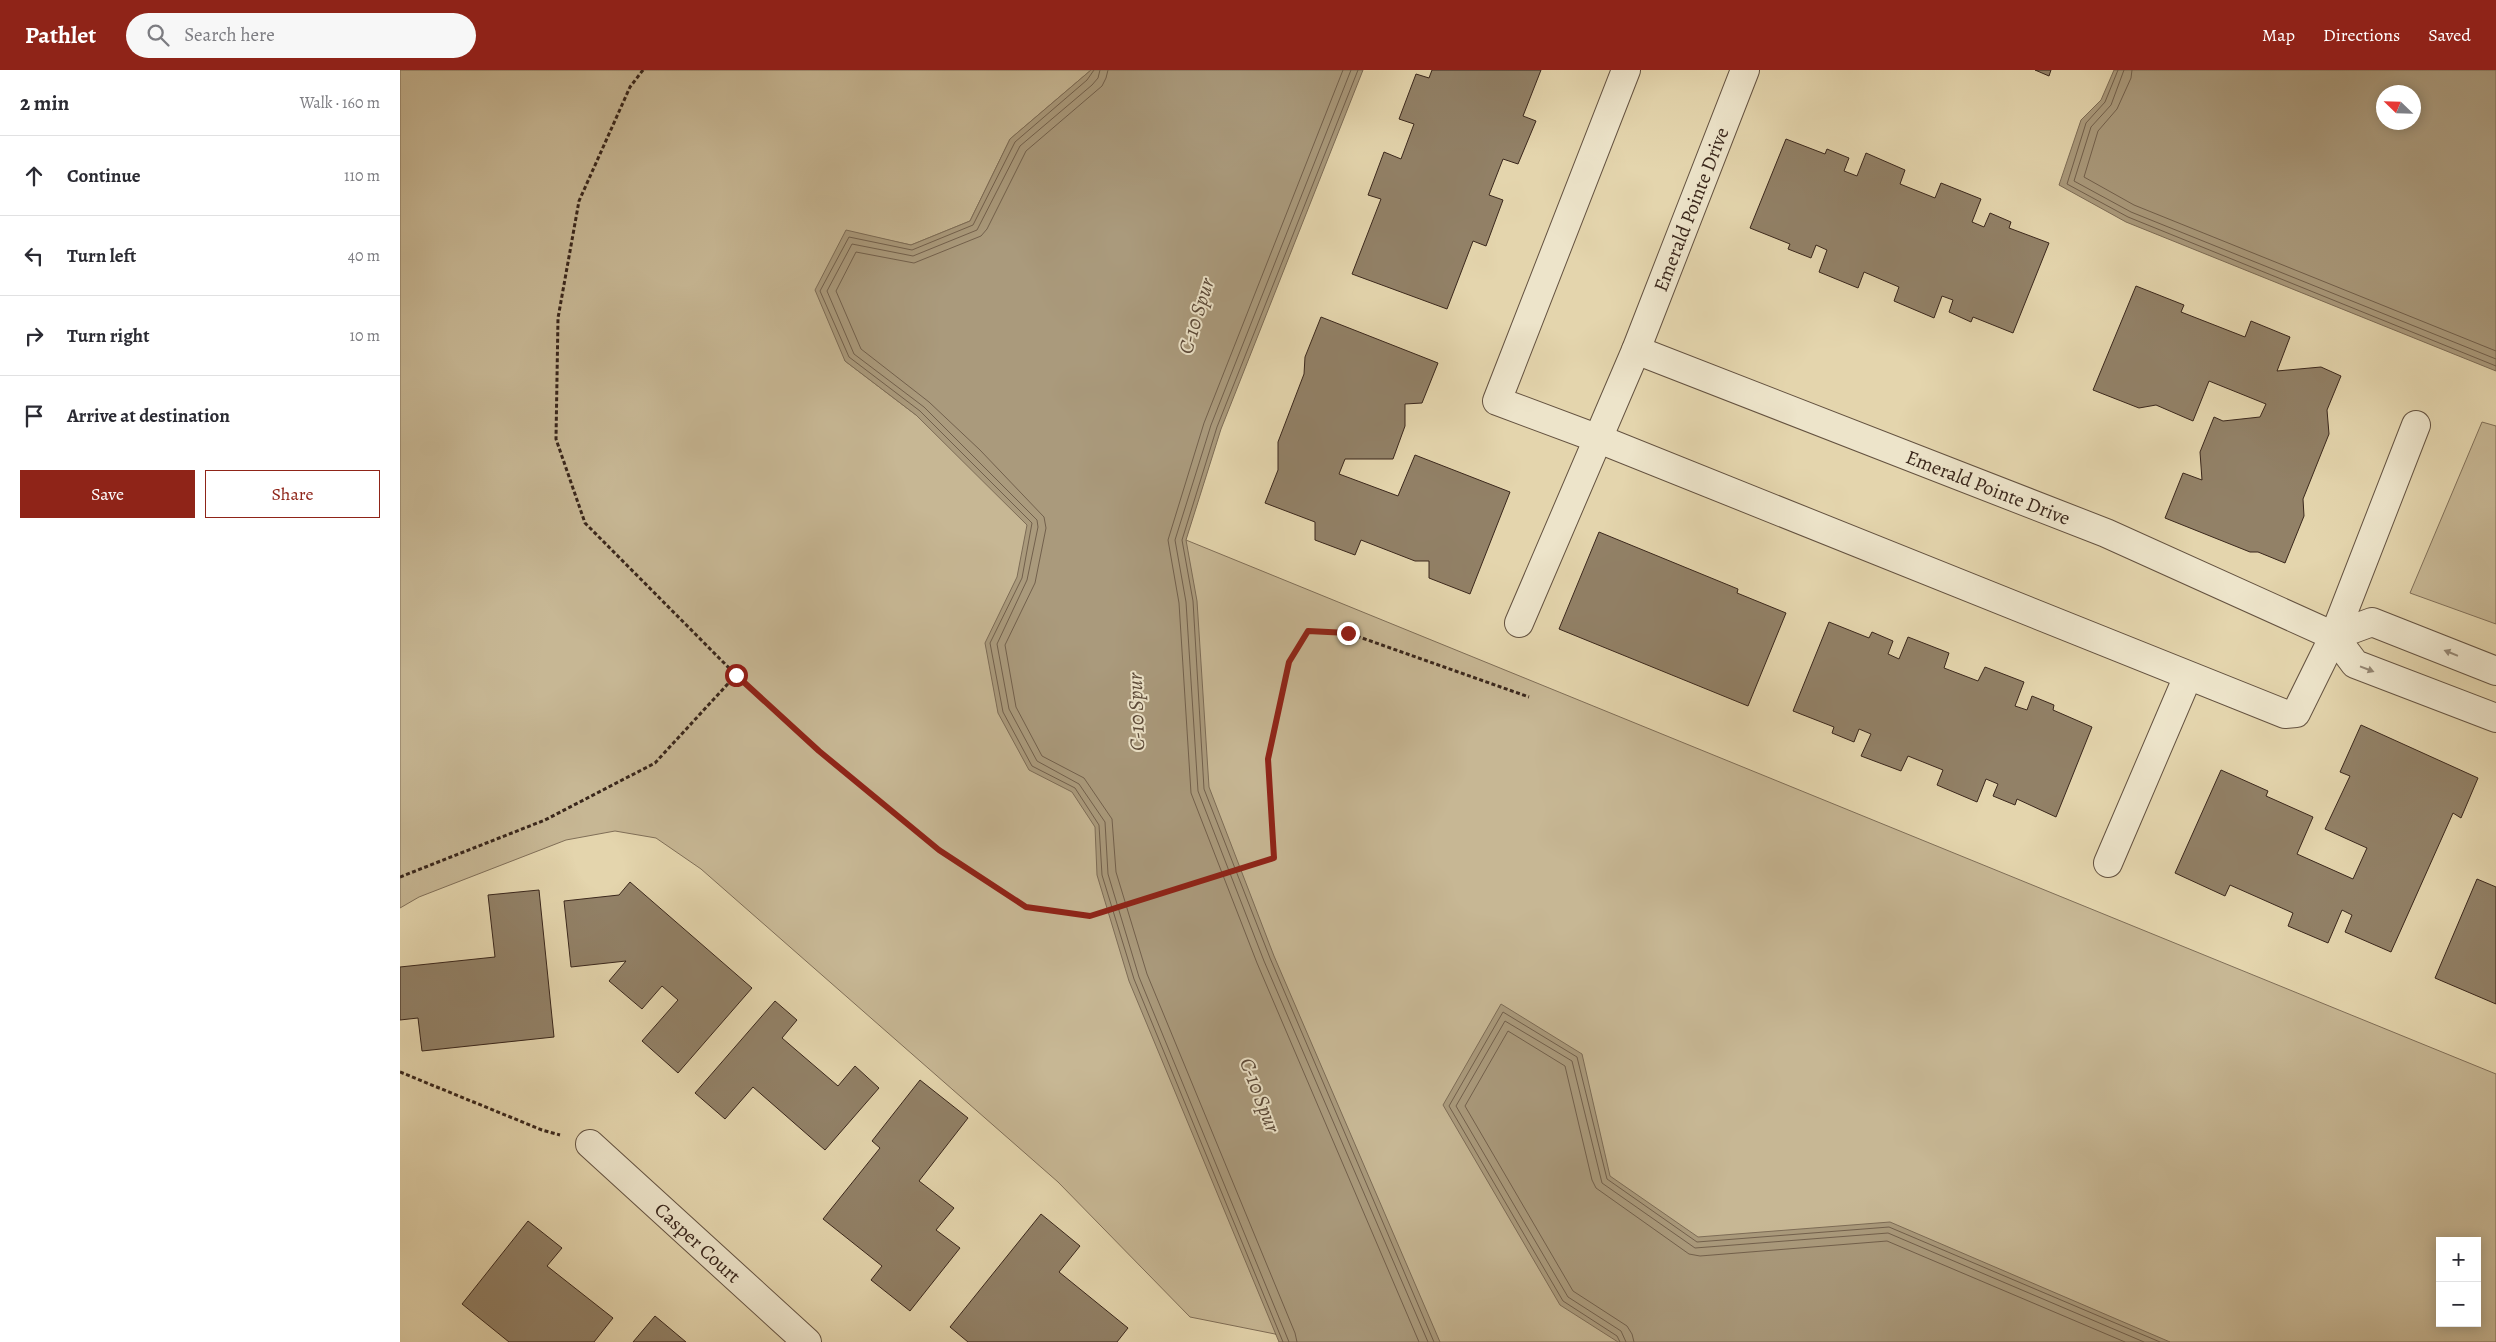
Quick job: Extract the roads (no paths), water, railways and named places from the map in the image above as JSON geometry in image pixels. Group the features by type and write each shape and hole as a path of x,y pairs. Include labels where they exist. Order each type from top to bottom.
{"street":[{"path":"1626,70 1497,401 1599,439 2285,714 2296,713 2334,636 2416,425"},
{"name":"Emerald Pointe Drive","path":"1519,623 1636,350 1745,70"},
{"name":"Emerald Pointe Drive","path":"1636,350 2106,533 2334,636 2355,664 2496,718"},
{"path":"2334,636 2372,622 2496,671"},
{"path":"2108,863 2188,676"},
{"name":"Casper Court","path":"590,1144 807,1342"}],"water":[{"name":"C-10 Spur","path":"1091,70 1363,70 1221,429 1186,540 1197,601 1209,787 1274,956 1440,1342 1279,1342 1129,981 1097,875 1095,827 1072,792 1029,770 998,713 985,643 1017,577 1027,525 916,415 845,361 815,290 846,230 911,245 970,221 1010,139"},
{"path":"2114,70 2496,70 2496,371 2126,222 2059,185 2081,120 2101,100"},
{"path":"1501,1004 1582,1054 1610,1176 1698,1237 1890,1222 2170,1342 1618,1342 1560,1305 1443,1105"}]}
